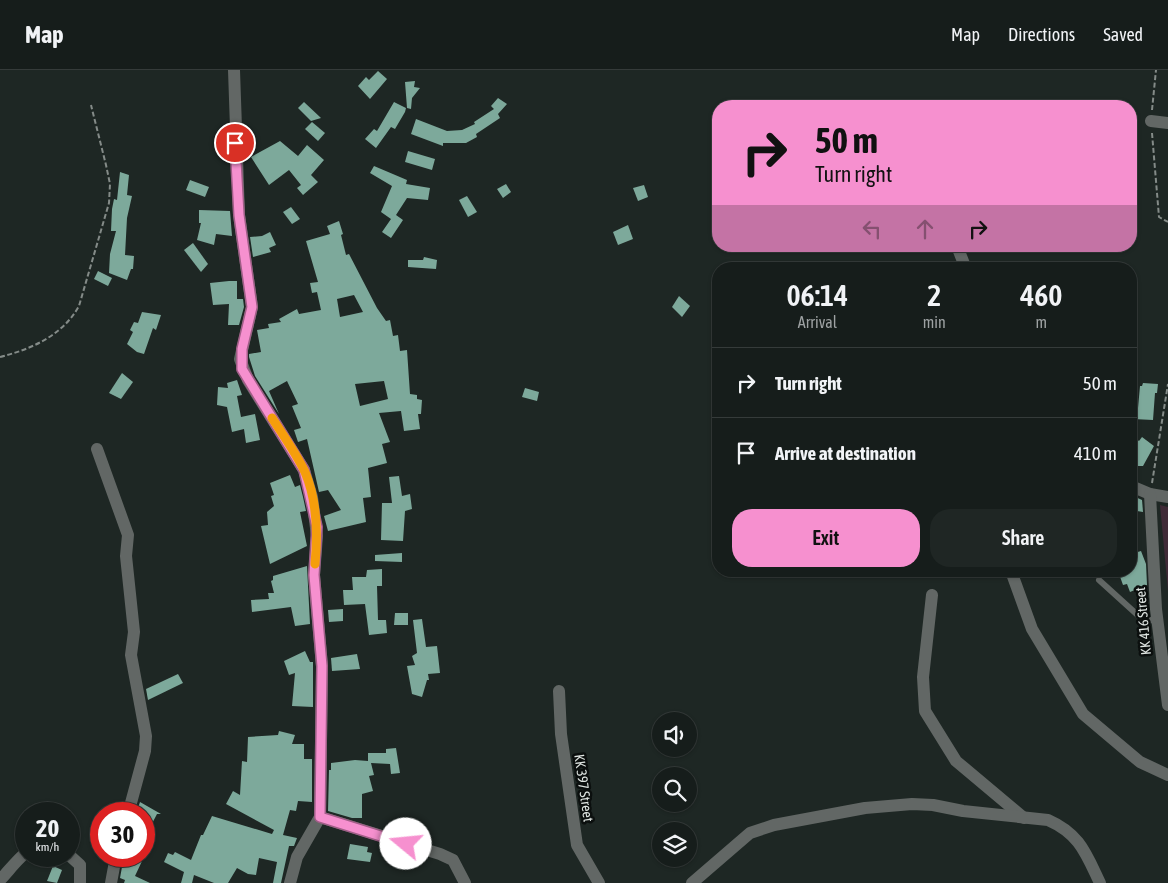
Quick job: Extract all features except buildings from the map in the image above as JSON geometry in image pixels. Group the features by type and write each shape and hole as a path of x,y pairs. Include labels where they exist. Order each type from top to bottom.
{"street":[{"path":"234,70 239,215 252,307 240,359 242,369 248,380 304,470 317,527 314,575 322,666 320,817 297,857 290,883"},
{"path":"1151,121 1168,123"},
{"path":"97,449 128,535 126,556 134,632 132,655 146,736 145,750 131,802"},
{"path":"1137,489 1168,498"},
{"name":"KK 416 Street","path":"1150,494 1157,621 1168,706"},
{"path":"1013,577 1032,630 1084,714 1140,762 1168,776"},
{"path":"932,594 923,677 925,711 956,761 1024,818"},
{"name":"KK 397 Street","path":"559,691 562,734 577,845 599,883"},
{"path":"692,883 750,833 774,825 865,808 912,804 1048,820 1073,834 1082,846 1100,883"},
{"path":"320,817 440,854 453,860 465,883"},
{"path":"0,880 15,866"},
{"path":"80,867 80,883"},
{"path":"111,883 114,867"}],"lane":[{"path":"1098,580 1142,619 1157,621"}],"path":[{"path":"1156,70 1151,121 1159,217 1168,222"},
{"path":"0,357 50,338 72,319 79,306 109,203 110,184 91,105"},
{"path":"1150,494 1168,384"}],"shaded area":[{"path":"1160,505 1168,507 1168,591"}],"slow traffic":[{"path":"272,418 304,470 308,481 318,536 315,564"}],"route":[{"path":"235,143 244,267 252,307 240,359 242,369 304,470 312,496 317,527 318,536 314,575 322,666 320,817 406,844"}]}
